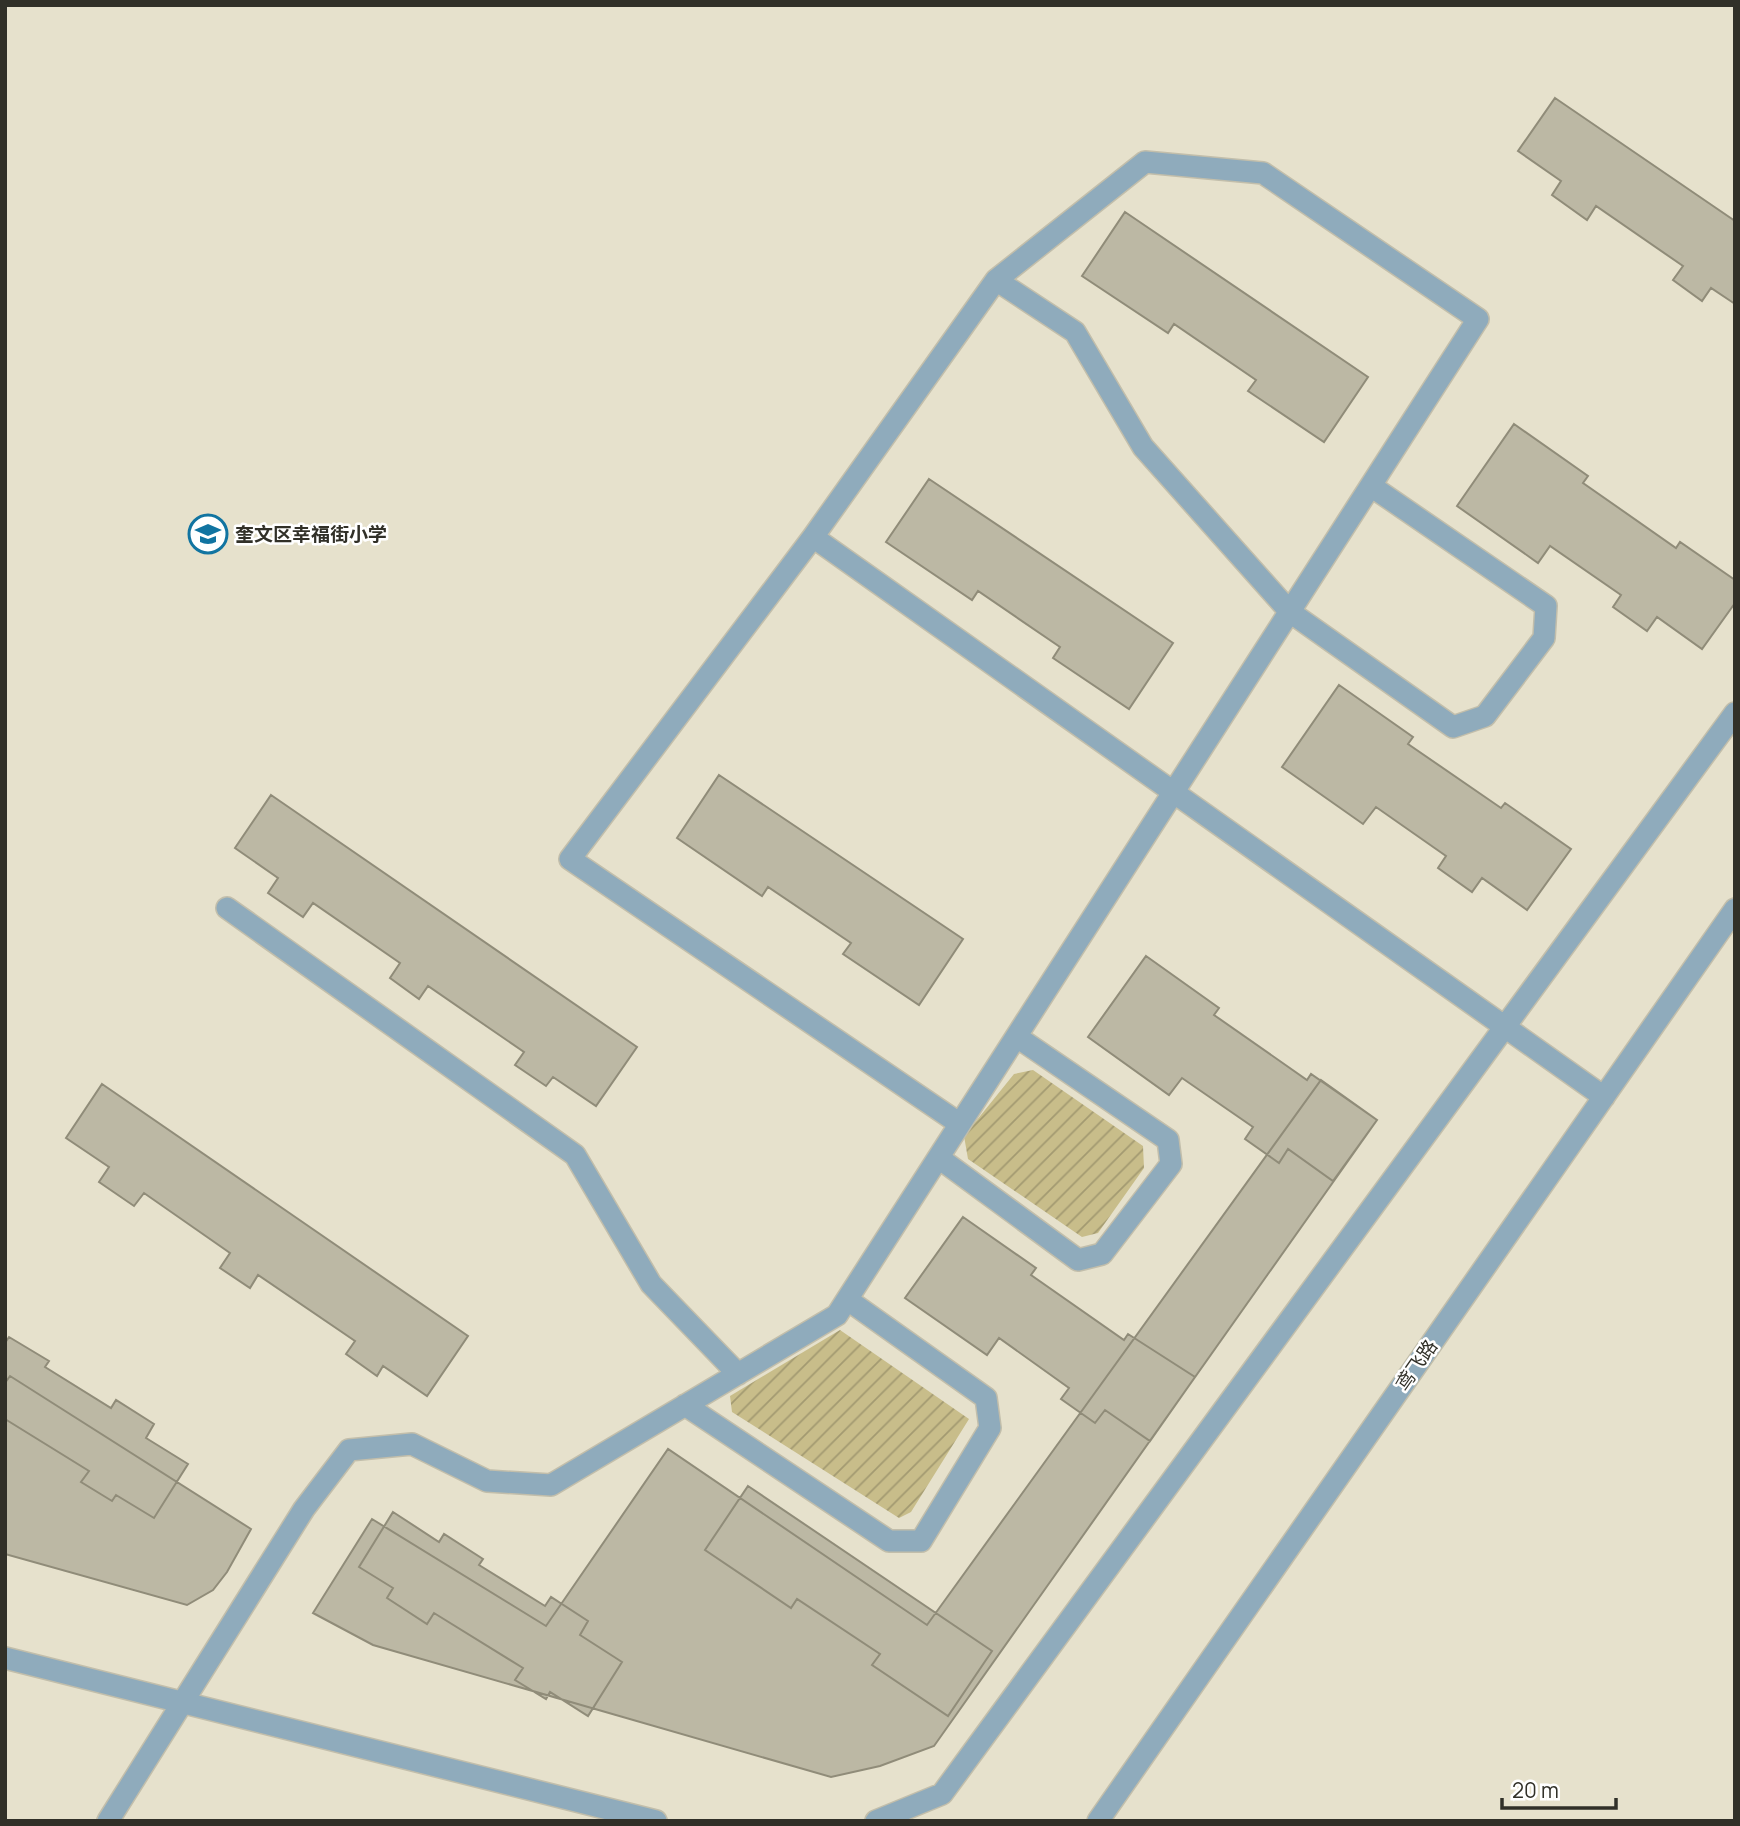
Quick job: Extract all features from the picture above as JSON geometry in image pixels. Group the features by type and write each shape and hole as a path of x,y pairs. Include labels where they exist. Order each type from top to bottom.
{"street":[{"path":"108,1821 304,1509 349,1450 412,1444 487,1481 551,1485 837,1315 848,1300 1478,319 1263,173 1145,162 996,280 813,537 570,859 960,1124"},
{"path":"996,280 1075,332 1143,447 1290,612 1453,727 1485,716 1544,638 1546,606 1371,486"},
{"path":"813,537 1604,1097"},
{"path":"876,1821 942,1794 1735,713"},
{"path":"228,908 575,1155 651,1284 738,1374"},
{"name":"鸢飞路","path":"1098,1821 1735,909"},
{"path":"939,1158 1078,1260 1102,1254 1171,1164 1168,1140 1017,1037"},
{"path":"685,1405 889,1541 921,1541 990,1429 986,1398 848,1300"},
{"path":"5,1658 656,1821"}],"shaded area":[{"path":"1033,1070 1143,1146 1144,1168 1098,1233 1082,1237 968,1159 964,1136 1014,1074"},
{"path":"840,1330 969,1419 911,1512 899,1518 732,1412 730,1396"}],"building":[{"path":"1555,98 1735,221 1735,304 1711,288 1702,301 1673,280 1683,266 1596,206 1587,220 1552,195 1561,181 1518,151"},
{"path":"1125,212 1368,377 1324,442 1248,391 1256,380 1174,324 1168,333 1082,276"},
{"path":"1514,424 1588,476 1583,483 1676,548 1680,542 1735,580 1735,603 1702,649 1657,617 1647,631 1613,607 1621,595 1550,546 1538,563 1457,506"},
{"path":"929,479 1173,643 1129,709 1053,658 1060,647 978,591 972,600 886,542"},
{"path":"1339,685 1413,737 1408,744 1501,808 1505,803 1571,849 1527,910 1482,878 1472,892 1438,868 1446,856 1376,807 1363,824 1282,767"},
{"path":"719,775 963,939 919,1005 843,954 851,943 768,887 762,896 677,838"},
{"path":"271,795 637,1047 596,1106 553,1077 546,1086 515,1065 524,1052 428,986 419,999 390,978 400,963 313,903 303,917 268,893 278,878 235,848"},
{"path":"1146,956 1219,1008 1214,1015 1307,1080 1311,1074 1377,1120 1333,1181 1288,1149 1279,1163 1245,1139 1253,1127 1182,1078 1169,1095 1088,1037"},
{"path":"1321,1080 1377,1120 934,1746 880,1766 831,1777 373,1645 313,1613 372,1519 546,1626 668,1449 927,1625"},
{"path":"102,1084 468,1336 427,1396 383,1366 377,1376 346,1354 355,1341 258,1275 250,1288 220,1268 230,1253 144,1193 134,1206 99,1182 109,1167 66,1138"},
{"path":"963,1217 1036,1268 1031,1275 1124,1340 1128,1334 1195,1377 1150,1441 1105,1410 1095,1423 1061,1399 1069,1388 999,1338 987,1355 905,1298"},
{"path":"9,1337 49,1361 45,1367 111,1408 116,1400 154,1424 146,1438 188,1464 154,1518 116,1495 112,1501 81,1482 89,1471 5,1419 5,1343"},
{"path":"10,1376 251,1529 227,1572 213,1590 187,1605 5,1554 5,1383"},
{"path":"748,1486 992,1651 948,1716 872,1665 880,1654 797,1599 791,1608 705,1550"},
{"path":"393,1512 439,1542 444,1534 483,1559 479,1565 545,1606 551,1597 588,1621 580,1635 622,1662 588,1716 550,1692 546,1699 515,1680 523,1668 434,1613 427,1624 387,1598 393,1588 359,1567"}],"place":[{"name":"奎文区幸福街小学","path":"208,534"}]}
